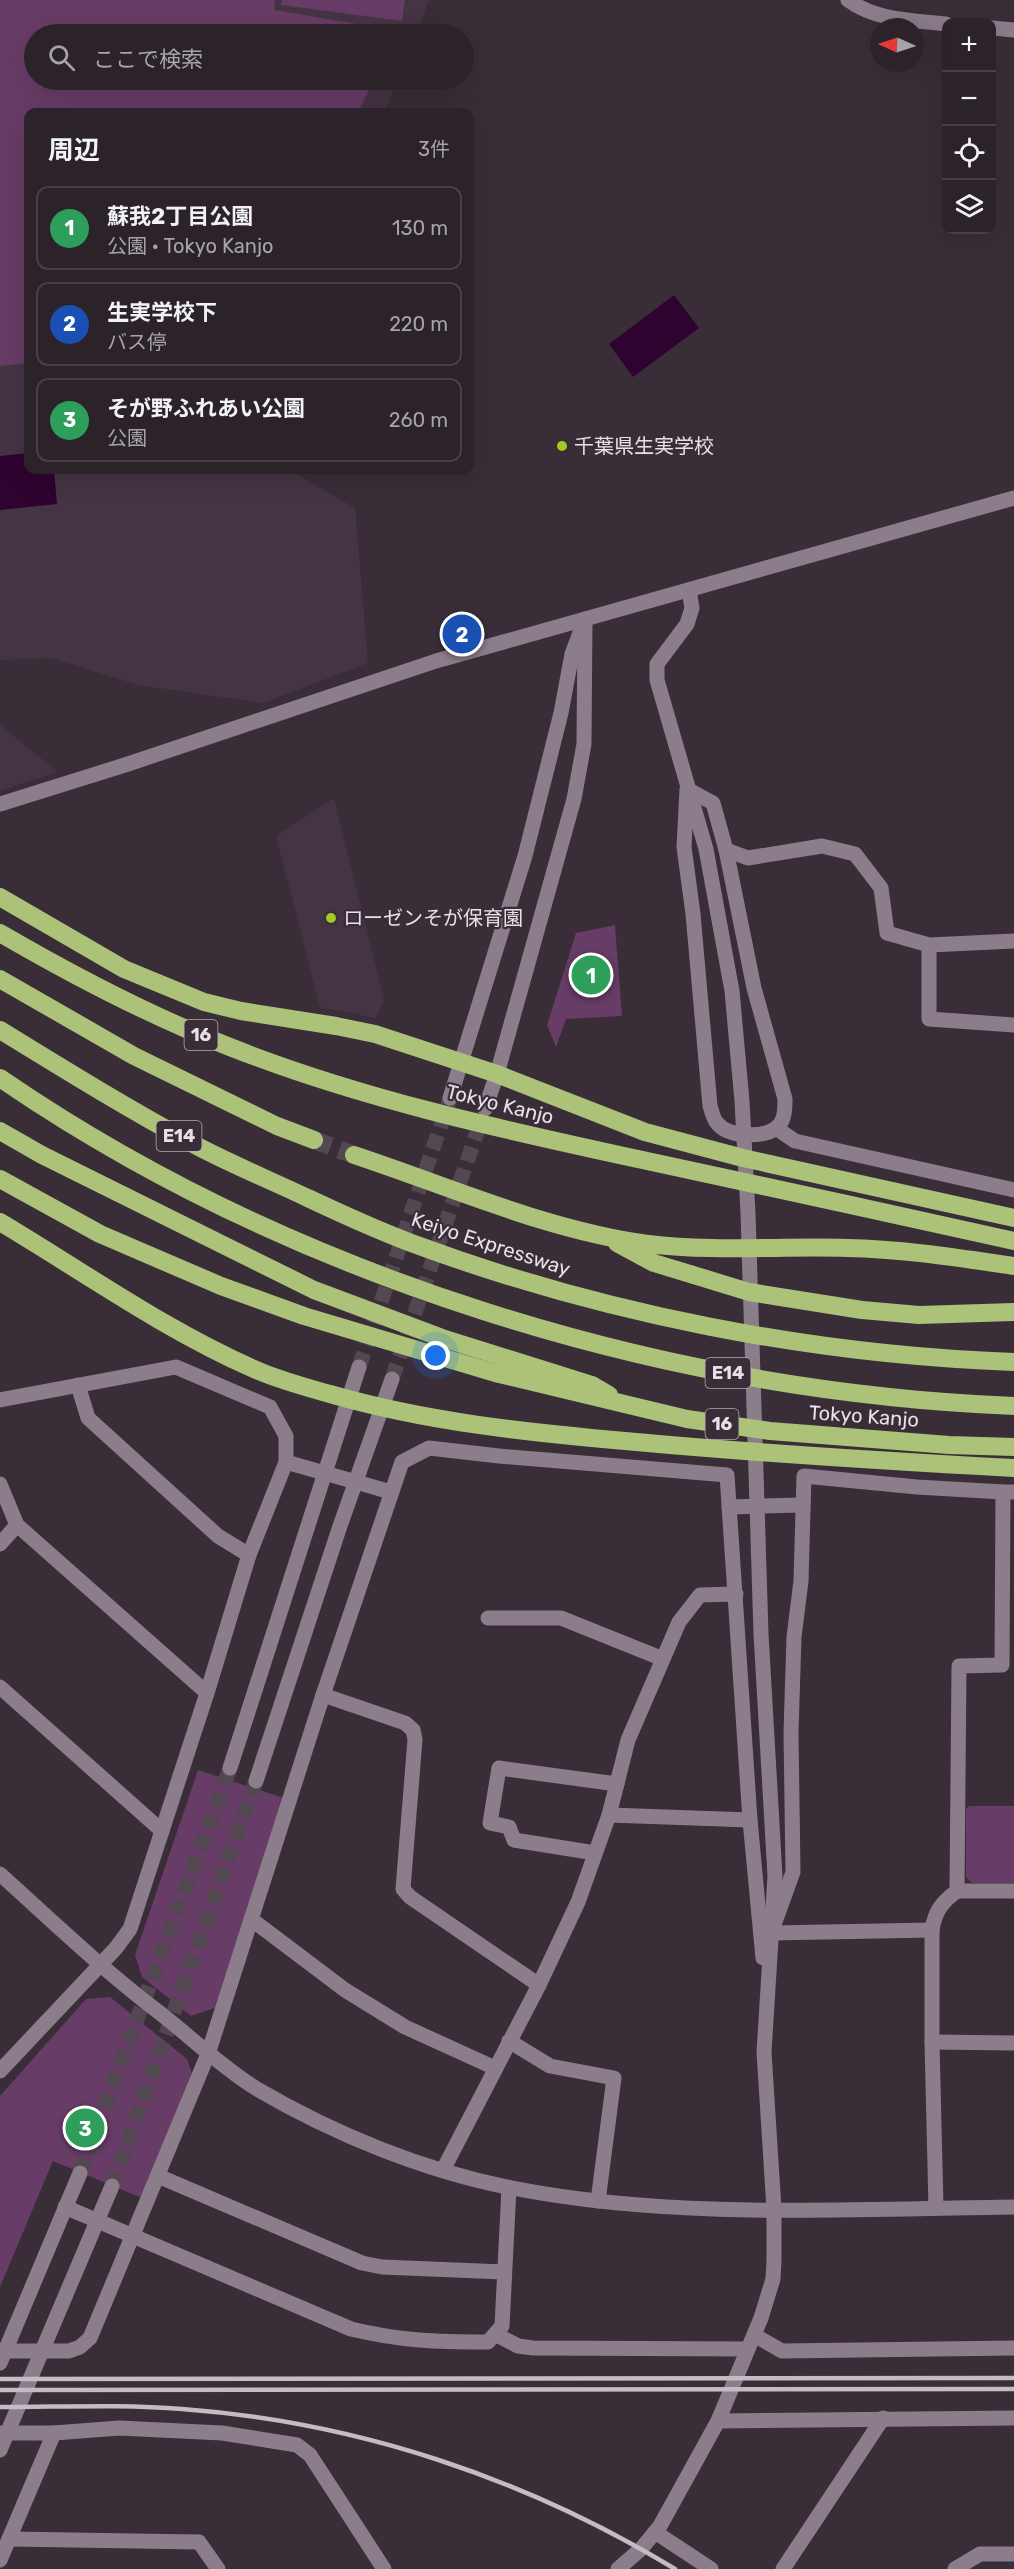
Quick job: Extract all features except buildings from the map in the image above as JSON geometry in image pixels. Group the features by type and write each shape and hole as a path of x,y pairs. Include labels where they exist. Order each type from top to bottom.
{"highway":[{"path":"0,897 124,969 174,991 241,1011 375,1034 497,1074 645,1132 743,1158 1014,1218"},
{"name":"Tokyo Kanjo","path":"0,933 94,986 230,1047 343,1086 513,1132 1014,1241"},
{"path":"0,979 134,1056 277,1126 315,1140"},
{"name":"Keiyo Expressway","path":"0,1030 107,1096 199,1147 368,1225 462,1260 580,1296 715,1327 791,1341 891,1353 1014,1362"},
{"name":"E14","path":"0,1078 44,1108 136,1161 289,1238 358,1267 450,1299 575,1337 706,1369 787,1383 873,1394 1014,1406"},
{"path":"0,1131 42,1155 314,1290 440,1347"},
{"path":"354,1155 539,1219 605,1236 650,1244 735,1250 849,1248 1014,1266"},
{"path":"0,1179 110,1239 221,1286 304,1316 440,1347"},
{"name":"16","path":"0,1222 157,1319 255,1370 382,1409 499,1429 575,1437 753,1452 1014,1468"},
{"path":"605,1236 654,1263 749,1292 862,1310 919,1315 1014,1312"},
{"name":"Tokyo Kanjo","path":"440,1347 592,1384 623,1404 687,1419 770,1431 949,1445 1014,1447"}],"street":[{"path":"848,0 870,13 886,18 942,24"},
{"path":"996,28 1014,30"},
{"path":"0,804 128,764 436,661 1014,498"},
{"path":"618,2569 655,2532 673,2504 718,2421 751,2342 773,2279 774,2209 764,2052 775,1876 761,1634 748,1213 742,1101 732,991 706,849 657,680 657,664 687,624 692,608 689,590"},
{"path":"450,1098 525,856 561,713 572,654 585,619"},
{"path":"485,1109 497,1074 574,799 584,744 585,619"},
{"path":"687,789 713,803 726,850 754,988 785,1099 785,1115 776,1128 760,1134 727,1132 715,1122 710,1106 693,914 684,847 687,789"},
{"path":"726,850 748,858 822,846 855,854 881,888 887,933 929,945 1014,942"},
{"path":"929,945 929,1019 1014,1025"},
{"path":"776,1128 795,1141 1014,1190"},
{"path":"0,1400 176,1367 270,1407 286,1436 286,1462 249,1555 207,1693 130,1929 116,1948 3,2063"},
{"path":"230,1768 359,1367"},
{"path":"256,1781 340,1526 392,1379"},
{"path":"78,1385 88,1418 218,1536 249,1555"},
{"path":"0,2351 69,2351 80,2348 90,2338 208,2054 323,1695 402,1462 429,1448 728,1475 750,1820 760,1942 768,1987"},
{"path":"286,1462 391,1492"},
{"path":"771,1933 793,1872 791,1732 794,1637 801,1581 804,1476 917,1487 1009,1492 1008,1589 1002,1665 958,1666 957,1891"},
{"path":"0,1484 17,1525 207,1693"},
{"path":"729,1507 802,1505"},
{"path":"0,1544 17,1525"},
{"path":"443,2170 539,1985 578,1902 609,1815 628,1740 679,1622 700,1595 736,1594"},
{"path":"488,1618 561,1618 663,1659"},
{"path":"0,1687 162,1831"},
{"path":"323,1695 405,1723 413,1730 415,1739 403,1889 410,1897 539,1985"},
{"path":"595,1853 514,1840 509,1827 490,1824 499,1768 617,1784"},
{"path":"609,1815 750,1820"},
{"path":"0,1874 100,1964 208,2054 256,2088 309,2117 382,2149 443,2170 509,2188 598,2200 659,2205 774,2209 1014,2206"},
{"path":"936,2208 932,2042 934,1916 942,1902 957,1891 1014,1892"},
{"path":"251,1919 345,1990 405,2027 495,2068"},
{"path":"771,1933 932,1930"},
{"path":"509,2041 550,2066 614,2079 598,2200"},
{"path":"932,2042 1014,2043"},
{"path":"0,2363 80,2172"},
{"path":"158,2176 362,2263 382,2267 504,2272"},
{"path":"0,2450 112,2186"},
{"path":"65,2207 351,2329 391,2339 426,2342 488,2342 497,2335 502,2326 509,2188"},
{"path":"497,2335 518,2346 533,2348 751,2342 782,2351 1014,2348"},
{"path":"783,2569 883,2418"},
{"path":"718,2421 1014,2418"},
{"path":"0,2433 54,2433 119,2428 250,2436 297,2445 310,2455 384,2569"},
{"path":"0,2560 54,2433"},
{"path":"655,2532 711,2569"},
{"path":"9,2539 199,2542 218,2569"},
{"path":"955,2569 980,2554 1014,2554"}],"shaded area":[{"path":"0,0 429,0 420,24 24,24 24,90 394,90 386,108 24,108 24,474 297,474 355,508 368,663 263,703 138,685 51,658 0,660"},
{"path":"0,0 275,0 274,10 357,24 24,24 24,90 369,90 360,108 24,108 24,363 0,366"},
{"path":"282,0 405,0 402,21 281,5"},
{"path":"674,295 699,328 633,377 609,344"},
{"path":"24,453 24,474 54,474 57,504 0,510 0,456"},
{"path":"0,725 58,772 0,791"},
{"name":"ローゼンそが保育園","path":"334,798 384,1000 376,1018 320,1007 276,836"},
{"path":"615,925 622,1016 566,1019 556,1047 547,1025 576,933"},
{"path":"198,1770 284,1798 215,2008 191,2016 142,1977 135,1955"},
{"path":"969,1806 1014,1806 1014,1883 972,1883 966,1877 966,1809"},
{"path":"110,1997 187,2059 193,2076 142,2198 53,2161 0,2287 0,2096 86,1999"}],"tunnel":[{"path":"359,1367 450,1098"},
{"path":"392,1379 483,1115"},
{"path":"314,1140 354,1155"},
{"path":"80,2173 230,1768"},
{"path":"112,2186 256,1781"}],"railway":[{"path":"0,2379 1014,2378"},
{"path":"0,2390 1014,2389"},
{"path":"0,2407 114,2406 182,2409 247,2416 375,2441 438,2460 559,2507 675,2569"}],"place":[{"name":"千葉県生実学校","path":"562,446"},
{"name":"生実学校下","path":"462,634"},
{"name":"ローゼンそが保育園","path":"331,918"},
{"name":"蘇我2丁目公園","path":"591,975"},
{"name":"そが野ふれあい公園","path":"85,2128"}]}
